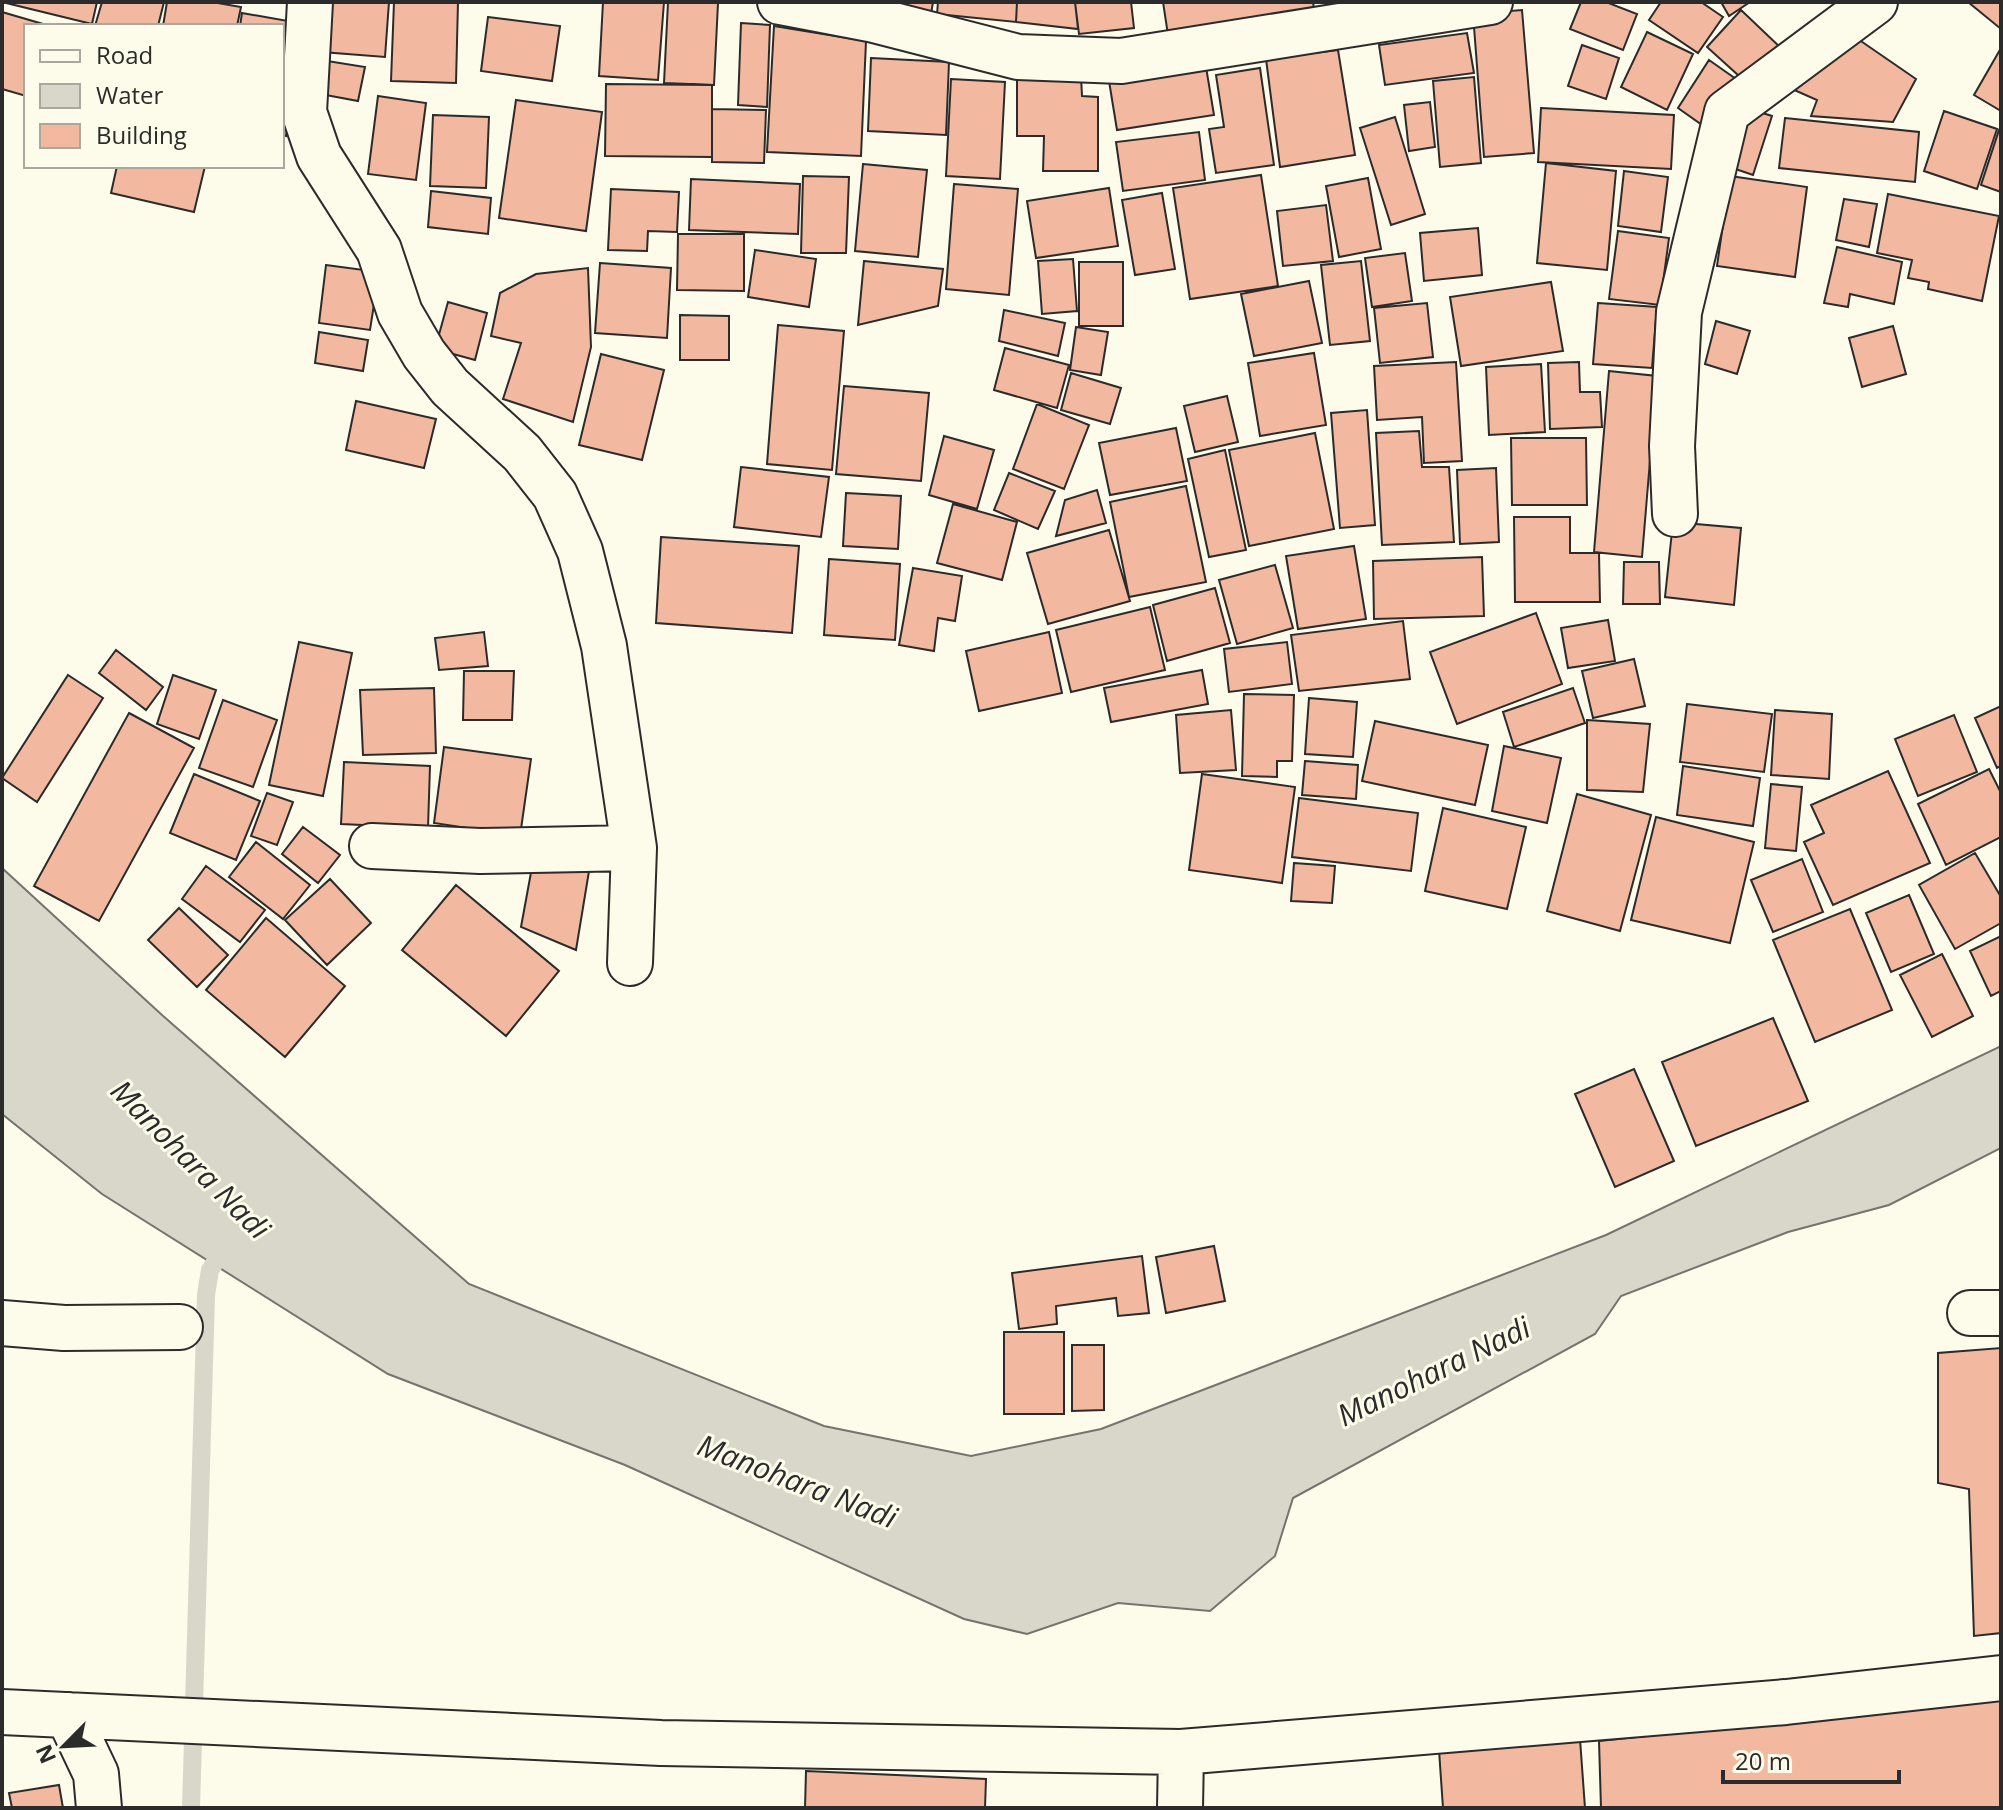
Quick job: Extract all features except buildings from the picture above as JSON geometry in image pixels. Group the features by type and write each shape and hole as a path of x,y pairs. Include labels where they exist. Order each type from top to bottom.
{"street":[{"path":"310,2 304,112 319,156 379,250 400,313 424,354 450,387 522,453 555,495 580,551 604,646 634,848 630,963"},
{"path":"780,2 874,20 1018,57 1121,61 1490,2"},
{"path":"1675,514 1672,446 1679,312 1727,112 1762,89 1835,28 1875,2"},
{"path":"372,846 480,851 634,848"},
{"path":"2,1323 64,1328 180,1327"},
{"path":"2,1712 661,1743 1181,1752 1786,1702 2001,1678"},
{"path":"68,1715 96,1774 99,1808"},
{"path":"1180,1808 1181,1752"}],"water":[{"name":"Manohara Nadi","path":"2,868 162,1015 469,1284 824,1426 971,1456 1101,1429 1606,1235 2001,1046 2001,1148 1889,1205 1788,1232 1621,1296 1595,1334 1293,1498 1275,1556 1210,1611 1118,1603 1027,1634 964,1619 625,1465 388,1374 102,1194 2,1114"}],"waterway":[{"path":"191,1808 206,1295 210,1270 227,1244"}]}
